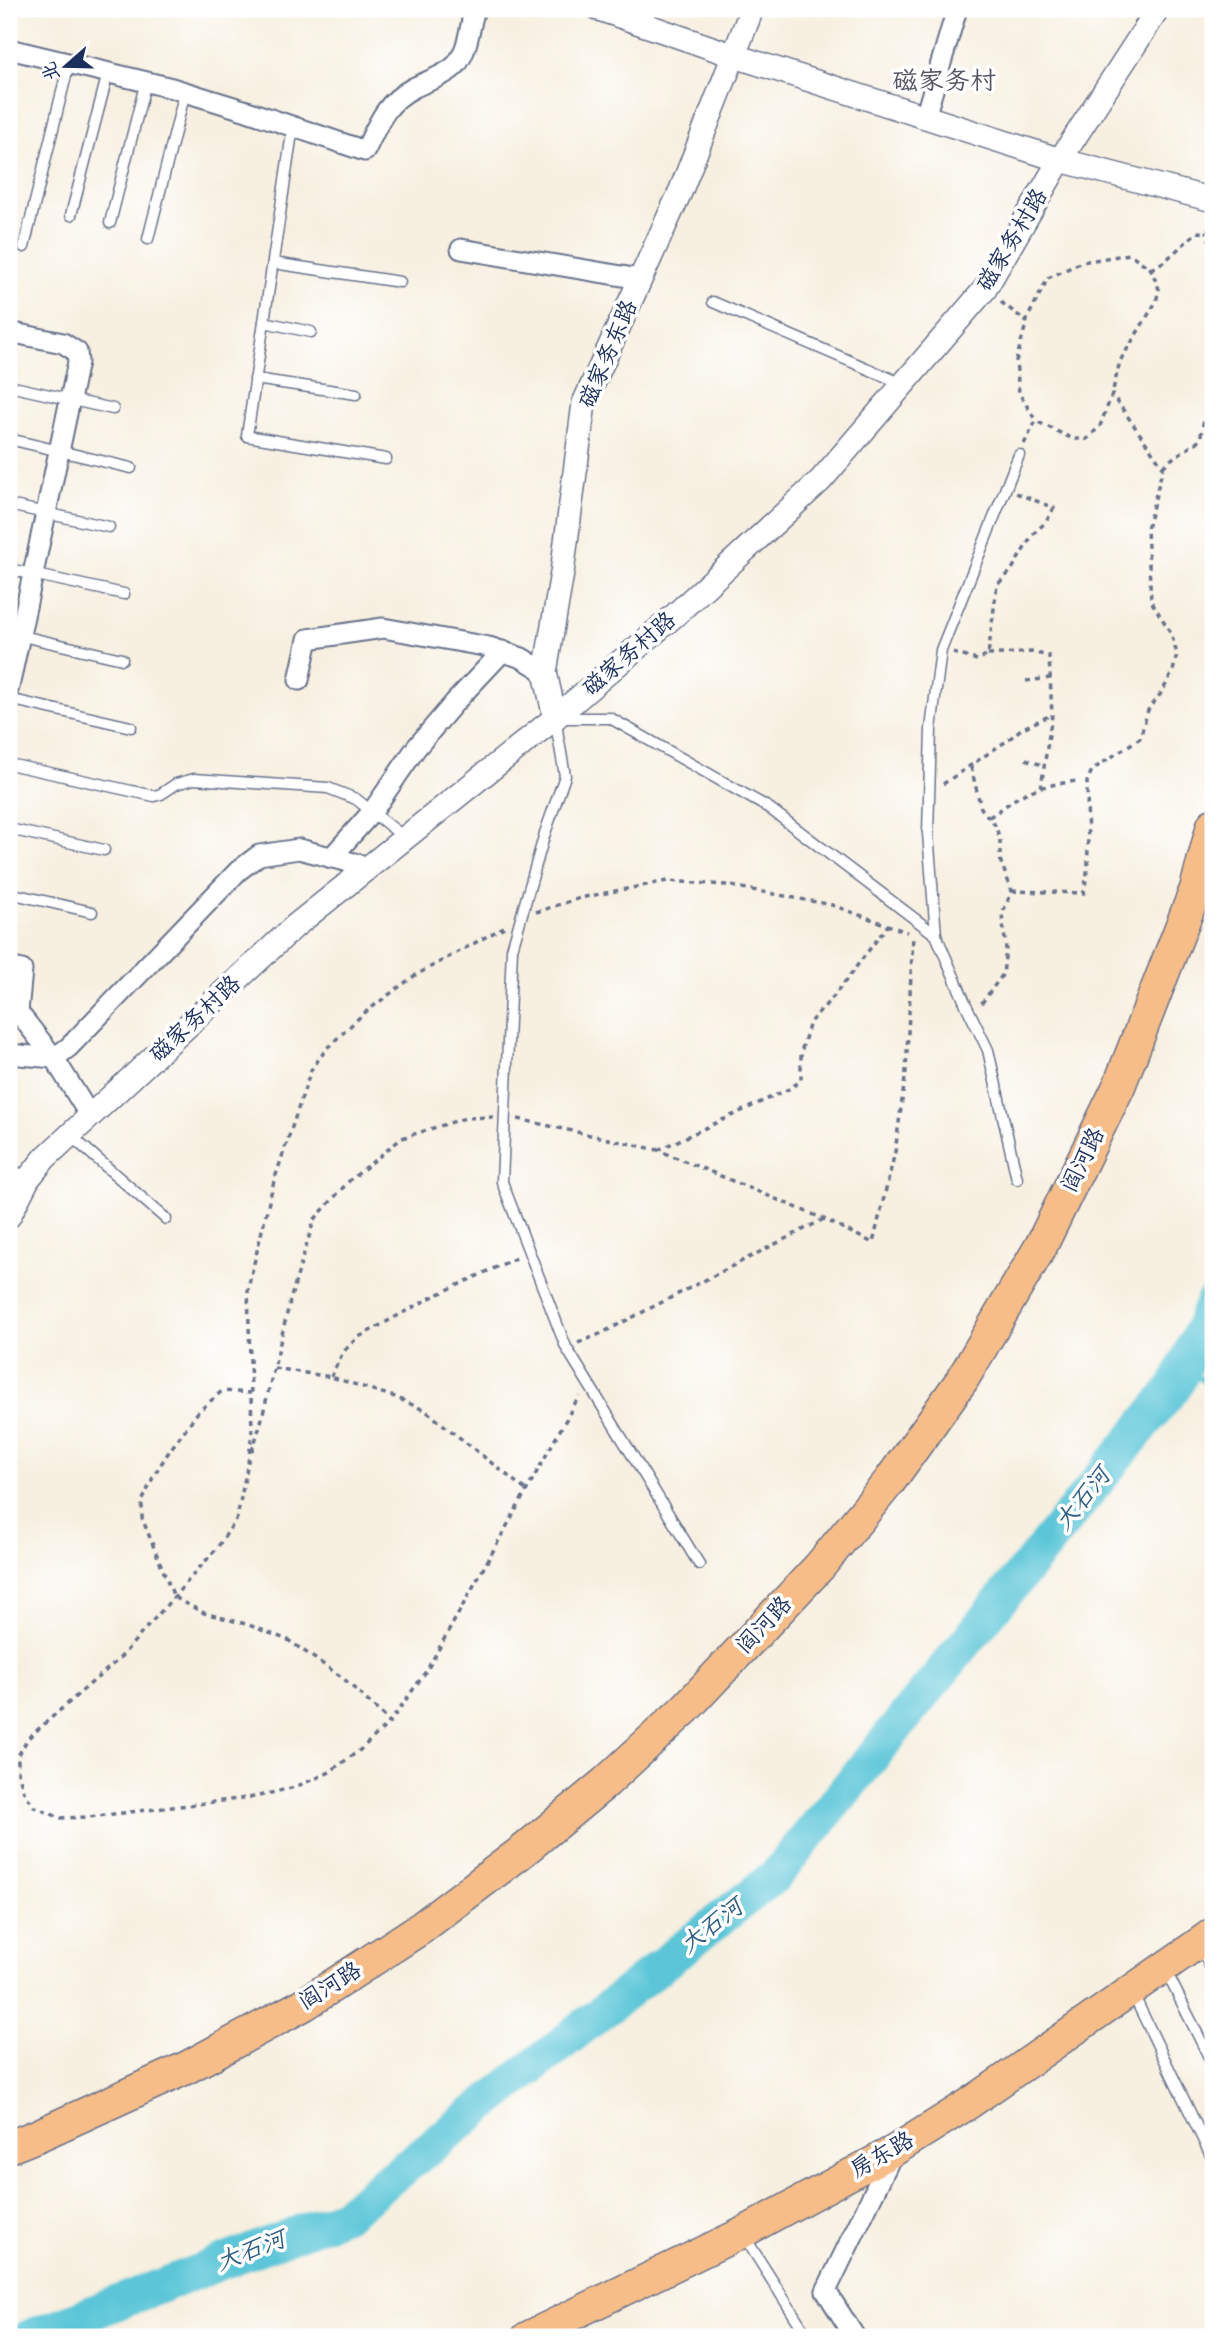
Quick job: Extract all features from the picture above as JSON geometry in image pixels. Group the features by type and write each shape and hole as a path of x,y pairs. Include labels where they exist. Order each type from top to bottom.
{"highway":[{"name":"阎河路","path":"9,2147 39,2136 186,2068 303,2005 421,1928 524,1850 605,1783 685,1709 819,1567 888,1482 962,1380 1041,1246 1119,1086 1196,889 1213,825"}],"main road":[{"name":"房东路","path":"527,2337 742,2233 895,2150 970,2103 1206,1938"}],"street":[{"path":"9,49 185,92 365,151 384,111 411,89 455,66 465,49 475,9"},
{"path":"599,9 735,56 1060,160 1213,200"},
{"name":"磁家务东路","path":"555,718 545,672 562,573 583,403 681,190 752,9"},
{"path":"925,117 957,9"},
{"name":"磁家务村路","path":"9,1216 18,1178 46,1158 295,926 555,718 675,615 821,481 985,289 1060,160 1158,9"},
{"path":"461,249 640,279"},
{"path":"9,332 63,343 77,352 78,362 33,574 14,635 9,687"},
{"path":"299,680 308,639 383,628 489,647 522,658 545,672"},
{"path":"331,858 372,812 416,748 503,652"},
{"path":"9,1054 54,1058 69,1047 238,871 259,856 299,849 369,867"},
{"path":"9,967 22,970 18,1012 54,1058 90,1116"},
{"path":"855,2337 826,2291 895,2150"}],"lane":[{"path":"24,247 69,63"},
{"path":"71,215 108,73"},
{"path":"110,223 146,81"},
{"path":"148,239 185,92"},
{"path":"293,127 247,436 386,459"},
{"path":"273,263 400,282"},
{"path":"713,302 904,385"},
{"path":"264,322 311,332"},
{"path":"256,379 356,394"},
{"path":"9,386 113,409"},
{"path":"9,439 131,468"},
{"path":"1017,1180 988,1050 936,935 928,833 931,729 941,650 1019,455"},
{"path":"9,505 109,527"},
{"path":"9,569 124,594"},
{"path":"14,635 122,659"},
{"path":"9,699 131,727"},
{"path":"699,1564 566,1347 502,1182 512,949 545,832 565,776 555,718 611,718 769,808 936,935"},
{"path":"9,764 154,796 176,784 194,779 328,789 356,799 405,838"},
{"path":"9,829 104,850"},
{"path":"9,893 92,912"},
{"path":"69,1135 166,1219"},
{"path":"1206,1938 1213,1973"},
{"path":"1164,1967 1213,2065"},
{"path":"1131,1990 1213,2160"},
{"path":"742,2233 808,2337"}],"path":[{"path":"1213,215 1207,233 1213,250"},
{"path":"1151,269 1165,261 1197,232 1207,233"},
{"path":"1130,254 1151,269 1159,289 1156,302 1120,361 1100,426 1087,439 1073,439 1036,422 1019,393 1016,361 1027,322 1048,278 1082,262 1130,254"},
{"path":"985,289 1027,322"},
{"path":"1112,394 1163,467"},
{"path":"1013,891 1084,893 1088,866 1087,782 1092,770 1140,738 1148,710 1162,692 1173,670 1177,654 1171,633 1151,601 1147,529 1163,467 1172,457 1200,440 1204,419 1213,400"},
{"path":"1019,455 1036,422"},
{"path":"988,655 997,585 1011,571 1033,534 1046,522 1054,508 1005,489"},
{"path":"941,650 977,660 988,655 1031,652 1049,656 1052,715 1041,787"},
{"path":"1026,681 1050,678"},
{"path":"929,792 971,766 1021,729 1052,715"},
{"path":"1026,759 1044,766"},
{"path":"971,766 981,808 995,825 1000,839 1000,860 1013,891 1002,914 1006,949 1003,974 972,1017"},
{"path":"989,817 1006,808 1019,796 1041,787 1076,781"},
{"path":"588,1382 427,1671 390,1722 360,1750 328,1773 295,1787 255,1797 89,1817 61,1818 34,1807 24,1792 18,1772 18,1756 28,1738 119,1659 217,1548 237,1518 252,1431 248,1287 274,1181 311,1070 327,1048 363,1014 414,976 521,918 580,898 667,881 726,885 832,905 913,934 936,935"},
{"path":"658,1150 791,1088 802,1080 801,1052 810,1022 834,996 888,925"},
{"path":"249,1457 261,1422 291,1297 314,1220 349,1181 402,1138 465,1118 505,1116 594,1134 658,1150 824,1219 873,1244 895,1152 906,1070 913,934"},
{"path":"566,1347 600,1334 824,1219"},
{"path":"331,1377 343,1352 358,1338 430,1298 530,1252"},
{"path":"274,1368 331,1377 395,1397 426,1411 527,1491"},
{"path":"251,1393 222,1391 198,1412 154,1475 142,1502 142,1518 174,1597 204,1614 246,1624 288,1640 343,1678 390,1722"}],"waterway":[{"name":"大石河","path":"29,2337 344,2215 776,1875 1176,1385 1213,1302"},
{"path":"1183,1367 1213,1387"}],"district":[{"name":"磁家务村","path":"944,81"}]}
